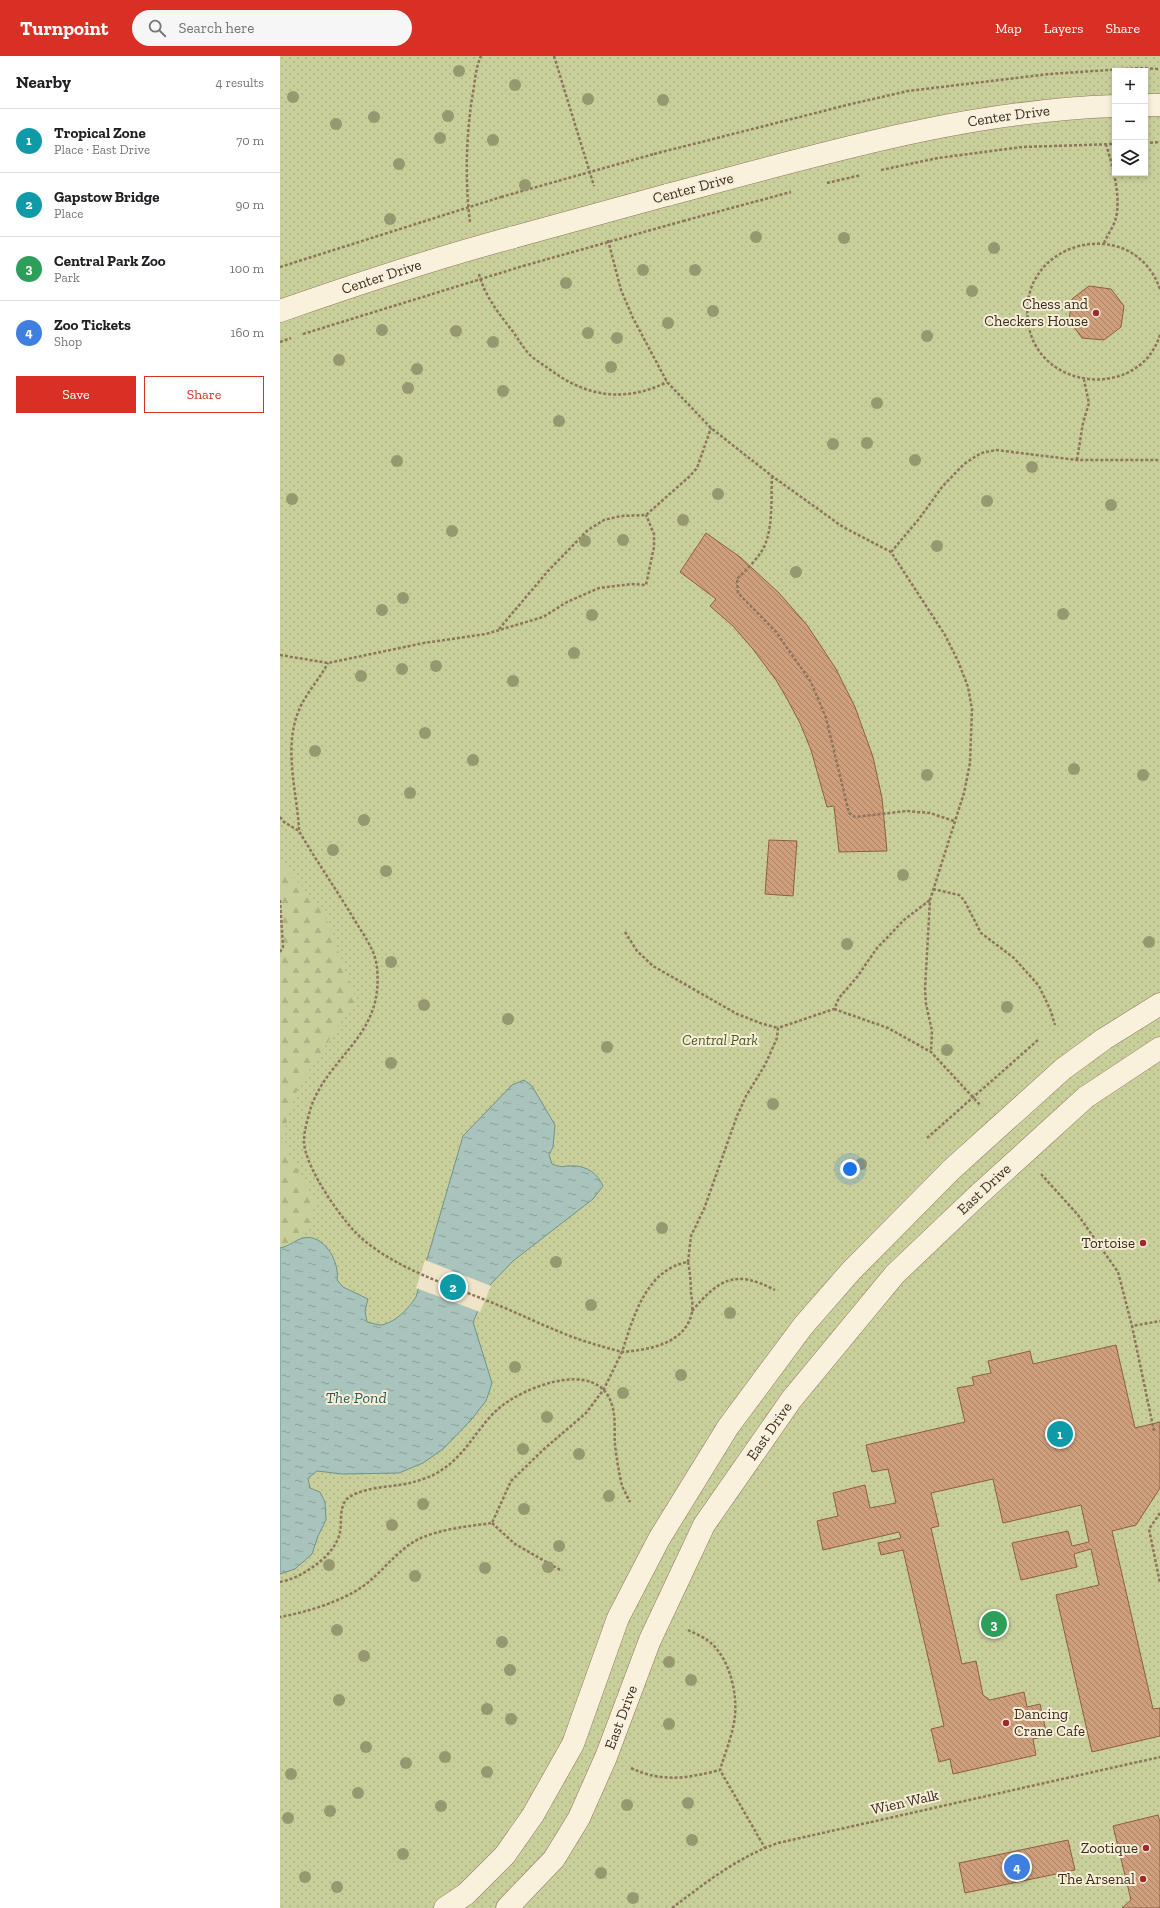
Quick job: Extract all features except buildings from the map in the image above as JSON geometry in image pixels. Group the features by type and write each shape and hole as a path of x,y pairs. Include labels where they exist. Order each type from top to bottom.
{"street":[{"path":"1148,105 1160,105"},
{"name":"Center Drive","path":"280,310 353,285 514,237 902,133 1034,112 1112,106"},
{"path":"445,1908 466,1894 505,1855 533,1815 573,1744 622,1612 658,1538 728,1427 803,1326 851,1271 952,1169 1063,1069 1104,1039 1160,1004"},
{"name":"East Drive","path":"506,1908 554,1859 579,1818 606,1757 650,1640 704,1525 791,1400 895,1274 976,1197 1086,1097 1160,1048"}],"path":[{"path":"554,56 588,162"},
{"path":"280,267 501,197 654,154 908,91 1049,74 1140,68 1160,69"},
{"path":"1148,143 1160,142"},
{"path":"880,170 938,158 1022,147 1112,144"},
{"path":"1104,243 1115,220 1116,207 1116,180 1106,145"},
{"path":"826,183 864,174"},
{"path":"302,334 523,266 796,191"},
{"path":"1160,289 1156,279 1143,262 1125,250 1104,243 1082,244 1062,252 1046,264 1034,282 1028,302 1028,323 1035,343 1047,360 1064,373 1084,380 1106,380 1127,374 1145,360 1158,343 1160,335"},
{"path":"611,252 621,290 633,318 667,382 711,428 772,476 843,527 891,552 945,635 958,660 968,687 972,709 970,763 964,793 954,820 930,900 925,989 926,1004 932,1031 931,1052"},
{"path":"280,342 295,337"},
{"path":"1077,460 1083,423 1089,403 1084,380"},
{"path":"499,629 548,571 588,530 604,520 621,516 646,515 690,476 697,468 711,428"},
{"path":"891,552 919,519 942,486 964,464 981,453 996,450 1077,460 1160,460"},
{"path":"772,476 770,512 766,543 754,560 737,579 738,593 776,632 811,682 826,718 848,813 855,817 907,811 930,813 954,820"},
{"path":"280,655 328,663 424,643 486,634 499,629 525,624 543,617 567,602 598,588 632,584 646,585 654,548 654,534 646,515"},
{"path":"328,663 321,676 308,691 298,711 292,736 291,752 298,806 299,830 364,936 377,965 378,981 376,998 363,1031 322,1086 312,1105 307,1123 304,1142 308,1160 318,1182 334,1205 364,1242 405,1267 578,1339 622,1352 640,1351 666,1343 678,1334 687,1324 692,1312 715,1288 723,1282 734,1279 752,1280 775,1290"},
{"path":"280,817 284,822 299,830"},
{"path":"933,889 959,895 964,900 981,933 1014,958 1039,986 1050,1009 1055,1025"},
{"path":"280,900 283,921 283,946 280,952"},
{"path":"834,1009 839,998 857,977 877,948 905,919 930,900"},
{"path":"625,932 637,951 652,966 737,1014 778,1028 834,1009 888,1028 931,1052 954,1076"},
{"path":"692,1312 688,1262 691,1236 704,1209 736,1116 765,1065 777,1038 778,1028"},
{"path":"927,1138 1038,1040"},
{"path":"1089,1230 1118,1272 1132,1326 1154,1431"},
{"path":"492,1523 511,1481 544,1449 586,1412 604,1389 622,1352 631,1324 650,1286 660,1276 671,1269 681,1263 688,1262"},
{"path":"1132,1326 1160,1321"},
{"path":"280,1582 289,1580 305,1572 317,1564 328,1553 340,1533 341,1513 345,1501 351,1496 373,1489 411,1483 431,1476 444,1469 472,1439 482,1425 510,1400 542,1384 581,1379 590,1381 604,1389 612,1405 622,1486 630,1502"},
{"path":"1160,1513 1149,1529 1160,1583"},
{"path":"280,1617 317,1607 356,1590 371,1580 396,1555 421,1538 462,1527 492,1523 515,1544 562,1571"},
{"path":"688,1630 711,1643 719,1652 731,1678 734,1693 735,1716 720,1770 765,1848"},
{"path":"606,1757 645,1775 666,1778 690,1777 720,1770"},
{"name":"Wien Walk","path":"672,1908 719,1873 765,1848 790,1840 1160,1757"}],"green space":[{"name":"Central Park","path":"280,56 1160,56 1160,1908 280,1908"},
{"path":"280,862 323,910 356,999 298,1087 281,1140 316,1203 308,1226 301,1237 296,1242 280,1248"}],"water":[{"name":"The Pond","path":"524,1080 532,1086 555,1125 553,1147 549,1155 552,1164 562,1167 579,1166 588,1169 595,1174 603,1186 593,1199 513,1261 489,1286 473,1322 492,1383 486,1401 471,1420 443,1449 423,1463 399,1473 342,1474 317,1471 308,1478 310,1488 320,1492 325,1502 326,1520 318,1536 312,1554 295,1569 280,1574 280,1248 303,1238 318,1240 324,1244 333,1257 336,1265 337,1280 343,1287 368,1299 365,1311 367,1322 382,1325 393,1321 406,1310 416,1297 463,1136 512,1085"}],"pier":[{"path":"425,1260 491,1286 480,1312 416,1288"}],"place":[{"name":"Chess and Checkers House","path":"1096,313"},
{"name":"Tortoise","path":"1143,1243"},
{"name":"Gapstow Bridge","path":"453,1287"},
{"name":"Tropical Zone","path":"1060,1434"},
{"name":"Central Park Zoo","path":"994,1624"},
{"name":"Dancing Crane Cafe","path":"1006,1723"},
{"name":"Zootique","path":"1146,1848"},
{"name":"Zoo Tickets","path":"1017,1867"},
{"name":"The Arsenal","path":"1143,1879"}]}
